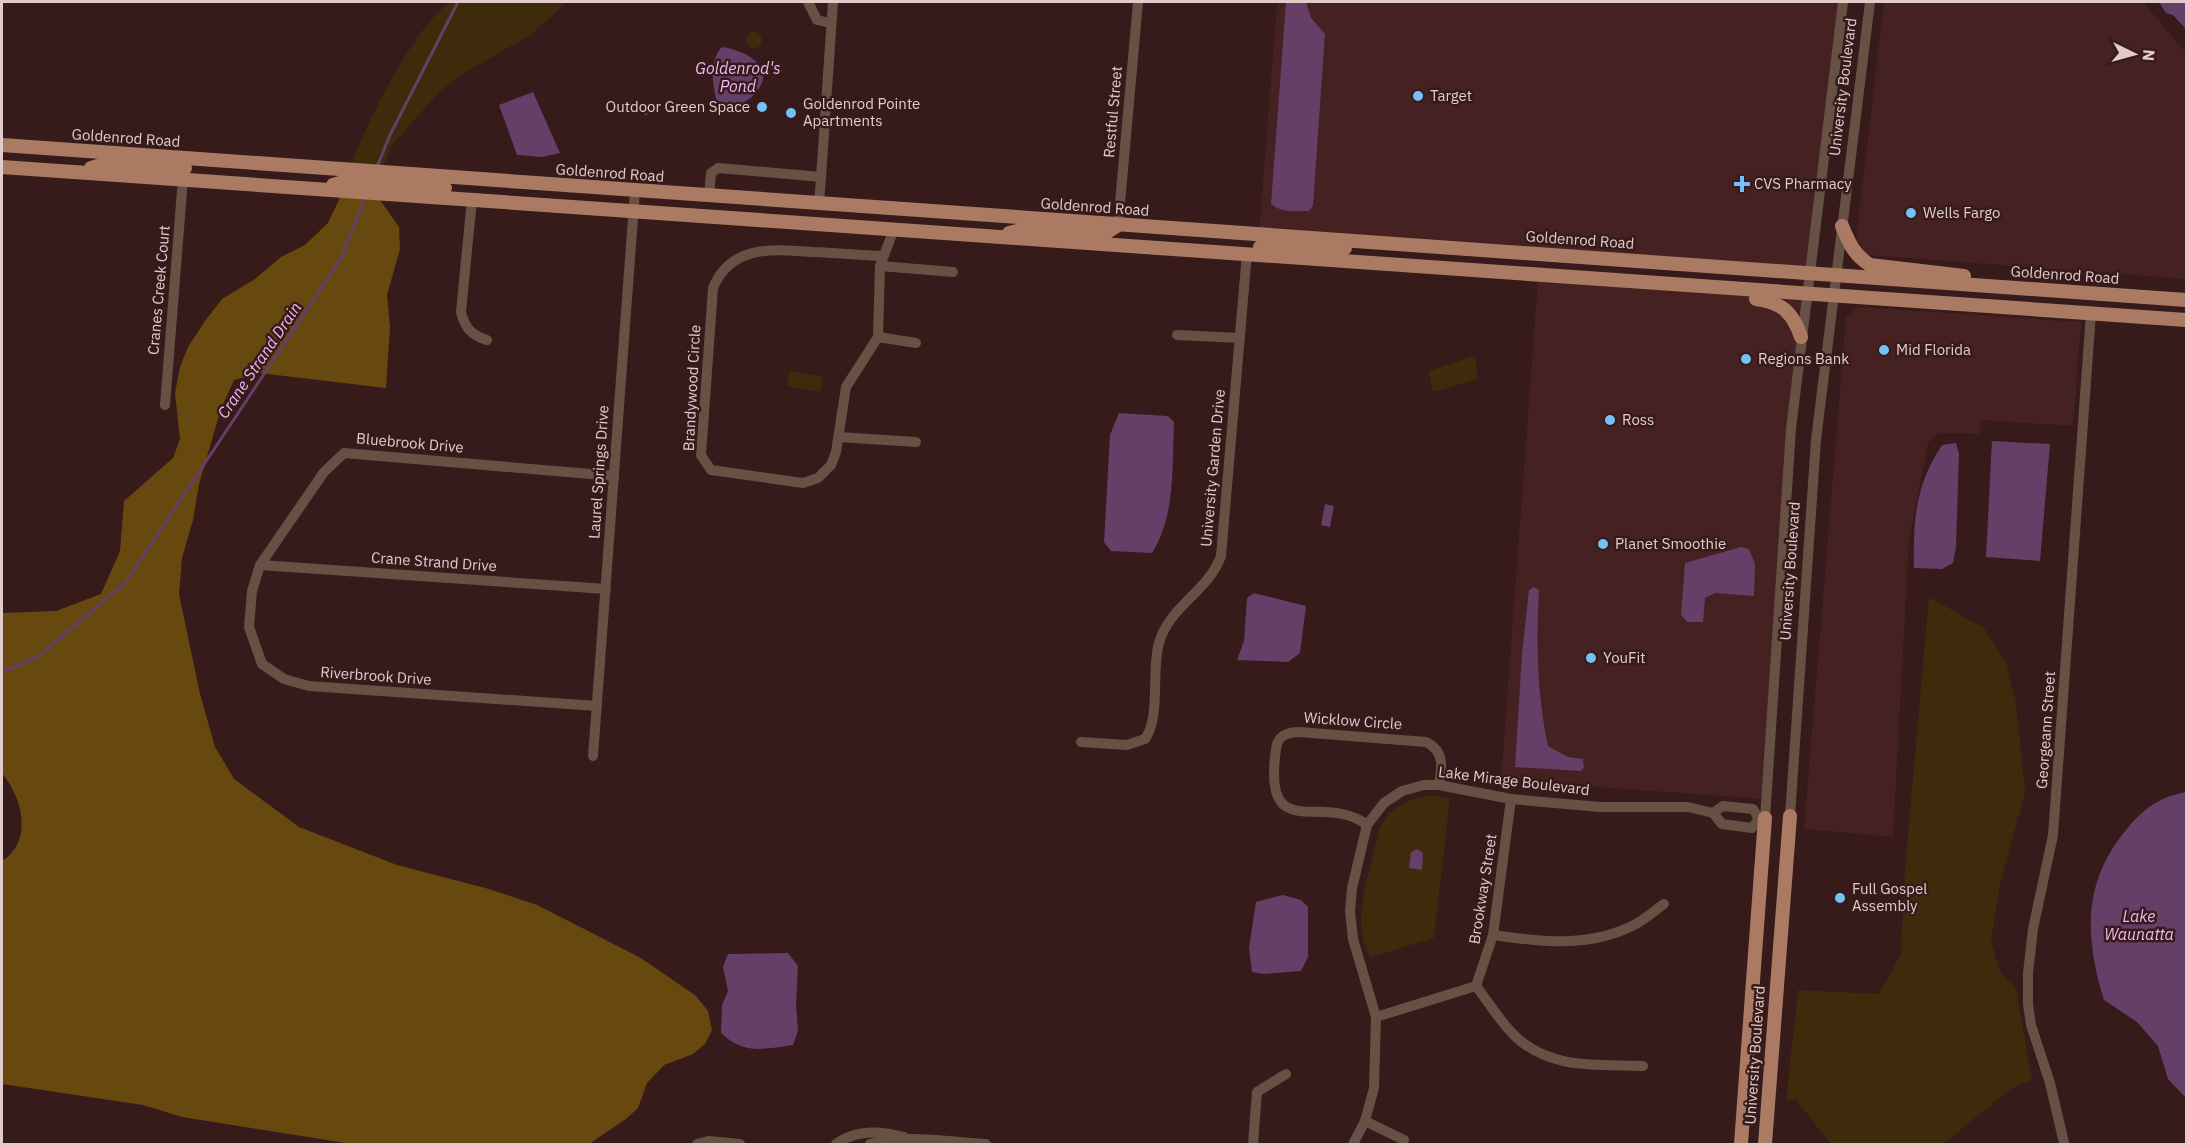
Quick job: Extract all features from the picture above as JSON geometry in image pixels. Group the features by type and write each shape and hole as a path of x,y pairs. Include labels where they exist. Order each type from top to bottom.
{"main road":[{"name":"Goldenrod Road","path":"2,145 198,160 356,181 402,184 477,180 2187,300"},
{"path":"81,171 108,163 186,168 198,160"},
{"name":"Goldenrod Road","path":"2,167 321,188 356,181 402,184 472,199 1470,269 1833,297 2187,320"},
{"path":"472,199 489,189 602,189"},
{"path":"894,229 909,218 988,224 1012,218"},
{"path":"996,236 1028,228 1104,234 1118,225"},
{"path":"1842,226 1850,247 1858,257 1870,265 1944,272 2022,288"},
{"path":"1247,253 1263,245 1339,249 1370,242"},
{"path":"1690,285 1718,294 1777,302 1784,306 1797,323 1802,337"},
{"path":"1990,307 2008,301 2079,303 2099,294"},
{"path":"2091,313 2114,302 2187,306"},
{"name":"University Boulevard","path":"1765,1144 1790,816"},
{"name":"University Boulevard","path":"1741,1144 1762,818"}],"street":[{"path":"808,2 817,20 830,23"},
{"path":"819,204 833,2"},
{"name":"Restful Street","path":"1118,225 1137,2"},
{"name":"University Boulevard","path":"1762,818 1791,429 1843,2"},
{"name":"University Boulevard","path":"1790,816 1815,452 1870,2"},
{"path":"709,196 711,173 718,168 820,177"},
{"name":"Cranes Creek Court","path":"165,405 183,178"},
{"name":"Laurel Springs Drive","path":"593,756 635,191"},
{"path":"472,199 462,312 464,325 475,336 487,340"},
{"path":"894,229 881,261 878,337 916,343"},
{"path":"1470,269 1473,249"},
{"name":"Brandywood Circle","path":"878,337 846,387 839,436 831,465 823,474 808,482 791,482 717,472 707,466 701,455 701,448 713,288 717,279 734,261 759,250 862,255 881,261 953,272"},
{"name":"University Garden Drive","path":"1081,742 1127,745 1145,739 1152,725 1154,665 1159,641 1168,620 1213,575 1217,566 1224,535 1247,253"},
{"name":"Georgeann Street","path":"2064,1143 2050,1083 2031,1025 2028,973 2033,929 2053,835 2091,313"},
{"path":"1177,335 1240,338"},
{"path":"839,436 916,442"},
{"name":"Bluebrook Drive","path":"260,565 324,472 344,453 614,476"},
{"name":"Crane Strand Drive","path":"260,565 606,589"},
{"name":"Riverbrook Drive","path":"260,565 252,591 249,627 262,664 284,679 309,686 597,706"},
{"name":"Wicklow Circle","path":"1367,825 1352,816 1294,810 1282,805 1275,795 1276,746 1280,738 1290,732 1299,732 1426,742 1439,752 1442,763 1439,786"},
{"name":"Lake Mirage Boulevard","path":"1353,1144 1365,1121 1374,1088 1376,1017 1353,939 1350,911 1352,888 1367,825 1384,803 1402,790 1424,785 1511,799 1599,807 1688,807 1713,813 1722,824 1740,828 1752,828 1762,818 1753,809 1723,806 1713,813"},
{"name":"Brookway Street","path":"1476,986 1493,936 1511,799"},
{"path":"1493,936 1554,943 1583,941 1634,925 1664,904"},
{"path":"1376,1017 1476,986 1516,1037 1548,1059 1643,1066"},
{"path":"1253,1144 1257,1092 1286,1074"},
{"path":"1365,1121 1404,1140"},
{"path":"836,1144 864,1132 888,1133 916,1140"},
{"path":"870,1144 882,1141 916,1140 986,1144"},
{"path":"697,1144 708,1141 740,1144"}],"shaded area":[{"path":"453,2 567,2 531,35 469,70 441,90 393,144 381,171 351,166 379,102 409,50 440,11"},
{"path":"1277,2 1843,2 1809,272 1259,233"},
{"path":"1884,2 2143,2 2186,53 2186,279 1868,255 1856,240"},
{"path":"754,32 762,40 754,48 746,40"},
{"path":"346,185 373,190 399,227 400,249 387,295 390,327 386,388 259,373 234,380 221,409 199,484 193,520 182,558 179,594 200,694 215,747 234,779 299,827 397,865 489,889 537,905 641,958 696,996 708,1011 712,1030 705,1044 693,1054 664,1065 647,1083 638,1108 589,1144 352,1144 182,1117 143,1105 2,1084 2,861 12,852 18,842 22,818 15,794 2,773 2,613 56,611 101,594 120,551 124,501 173,458 180,439 175,393 180,367 188,347 222,299 255,279 281,257 305,245 328,223"},
{"path":"1538,279 1806,296 1765,799 1501,780"},
{"path":"1858,307 2081,322 2073,426 1981,420 1980,434 1939,433 1928,443 1909,540 1893,837 1804,829 1846,317"},
{"path":"1471,357 1475,359 1478,379 1435,392 1432,390 1429,371"},
{"path":"790,371 823,377 820,392 787,386"},
{"path":"1929,597 1984,628 2006,663 2016,703 2025,792 2000,885 1991,940 1999,970 2016,989 2032,1080 2012,1088 1943,1144 1831,1144 1796,1100 1786,1101 1798,990 1879,994 1901,954 1905,868"},
{"path":"1435,795 1450,798 1434,938 1371,957 1365,946 1362,932 1362,903 1380,828 1388,815 1399,806 1412,799"}],"water":[{"path":"1286,2 1306,2 1311,18 1325,34 1313,205 1309,211 1284,210 1271,204"},
{"path":"2159,2 2186,2 2186,29 2173,15 2166,13"},
{"name":"Goldenrod's Pond","path":"722,47 746,54 764,71 761,85 753,96 729,109 718,106 713,84 713,67"},
{"path":"533,92 560,153 542,157 517,155 499,105"},
{"path":"638,100 645,105 649,104 652,108 646,116 634,105"},
{"path":"1119,413 1168,416 1174,422 1169,506 1160,538 1152,553 1111,551 1104,542 1110,435"},
{"path":"1992,441 2050,444 2040,561 1986,557"},
{"path":"1956,443 1959,454 1956,547 1953,563 1942,569 1914,568 1915,519 1921,489 1942,445"},
{"path":"1325,504 1334,506 1330,527 1321,525"},
{"path":"1741,547 1749,549 1755,564 1754,596 1715,593 1705,598 1703,622 1687,622 1681,615 1685,563"},
{"path":"1534,587 1539,590 1538,669 1548,746 1568,757 1583,759 1584,767 1581,771 1515,767 1522,654 1529,590"},
{"path":"1254,593 1306,606 1300,653 1288,662 1237,660 1244,641 1247,598"},
{"name":"Lake Waunatta","path":"2186,792 2186,1098 2168,1079 2158,1046 2137,1022 2104,1000 2093,955 2091,912 2101,870 2126,830 2145,810 2168,797"},
{"path":"1417,849 1423,853 1422,870 1409,868 1411,852"},
{"path":"1283,895 1301,900 1308,907 1308,957 1301,971 1265,974 1252,972 1249,948 1256,902"},
{"path":"788,953 798,966 796,1004 798,1031 793,1045 755,1049 738,1045 721,1033 722,1005 728,991 723,967 728,954"}],"waterway":[{"name":"Crane Strand Drain","path":"377,167 390,135 458,2"},
{"name":"Crane Strand Drain","path":"2,672 39,656 126,582 341,258 366,196"}],"place":[{"name":"Target","path":"1418,96"},
{"name":"Outdoor Green Space","path":"762,107"},
{"name":"Goldenrod Pointe Apartments","path":"791,113"},
{"name":"CVS Pharmacy","path":"1742,184"},
{"name":"Wells Fargo","path":"1911,213"},
{"name":"Mid Florida","path":"1884,350"},
{"name":"Regions Bank","path":"1746,359"},
{"name":"Ross","path":"1610,420"},
{"name":"Planet Smoothie","path":"1603,544"},
{"name":"YouFit","path":"1591,658"},
{"name":"Full Gospel Assembly","path":"1840,898"}]}
